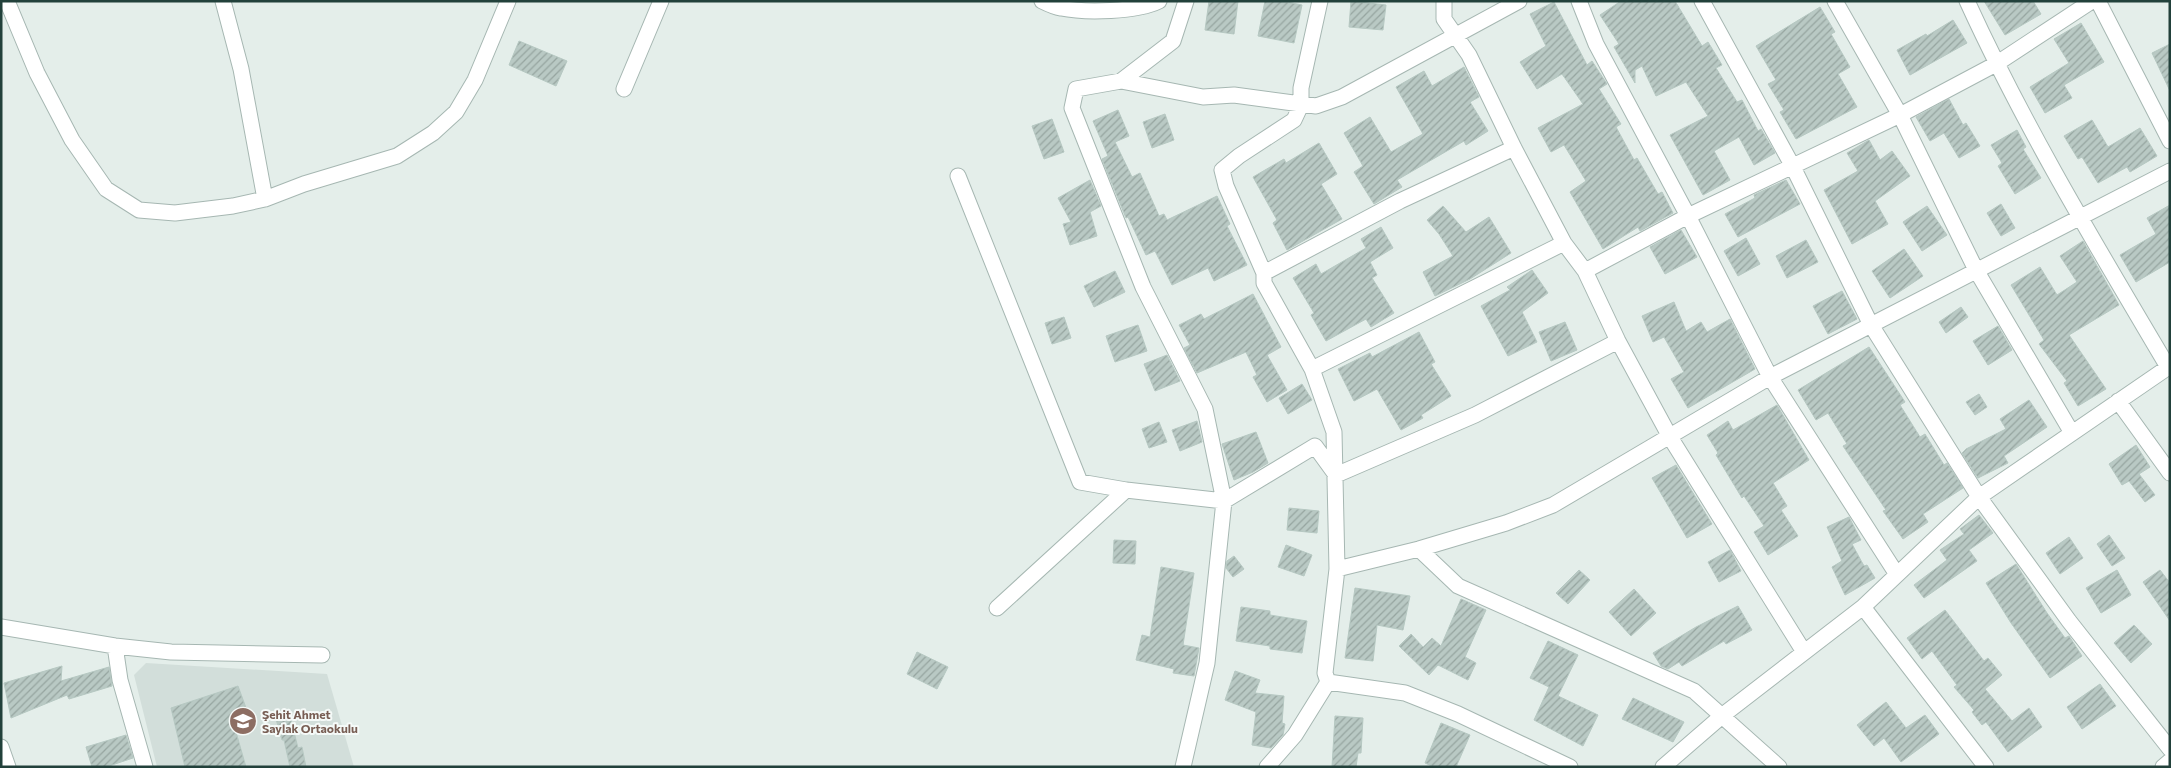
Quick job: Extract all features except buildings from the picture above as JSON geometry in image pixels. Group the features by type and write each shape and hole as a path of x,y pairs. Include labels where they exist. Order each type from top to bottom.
{"street":[{"path":"7,1 37,73 72,140 106,189 139,210 175,213 233,206 265,199 304,184 398,156 433,133 456,112 475,80 508,1"},
{"path":"223,1 241,70 265,199"},
{"path":"624,89 661,1"},
{"path":"1046,2 1060,8 1107,11 1148,6 1159,1"},
{"path":"1122,81 1173,41 1186,1"},
{"path":"1320,1 1301,88 1300,105 1294,120 1239,156 1222,170 1226,186 1264,272 1264,283 1312,369 1334,432 1337,569 1325,673 1328,682"},
{"path":"1444,1 1444,19 1469,54 1514,148 1564,243 1585,271 1618,341 1670,437 1804,652"},
{"path":"1183,767 1207,662 1224,501 1205,409 1143,287 1072,108 1076,89 1122,81 1203,97 1234,95 1316,106 1342,96 1519,1"},
{"path":"1579,1 1596,44 1688,216 1770,377 1896,573"},
{"path":"1702,1 1792,165 1871,325 1979,497 2069,621 2170,749"},
{"path":"1835,1 1900,115 1976,270 2072,433"},
{"path":"1663,767 1723,715 1863,607 1896,573 1979,497 2169,367 2079,216 1996,64 1967,1"},
{"path":"1585,271 1688,216 1900,115 1996,64 2092,1"},
{"path":"2098,1 2170,141"},
{"path":"1264,272 1400,201 1514,148"},
{"path":"1337,569 1419,549 1506,523 1553,505 1770,377 2079,216 2170,171"},
{"path":"958,176 1080,482 1126,490 1224,501 1315,446 1336,475"},
{"path":"1312,369 1564,243"},
{"path":"1336,475 1475,416 1618,341"},
{"path":"2118,401 2170,473"},
{"path":"997,608 1126,490"},
{"path":"1419,549 1458,586 1694,691 1723,715 1778,767"},
{"path":"1863,607 1986,767"},
{"path":"1,627 114,646 171,652 322,654"},
{"path":"114,646 120,680 145,767"},
{"path":"1267,767 1295,735 1328,682"},
{"path":"1328,682 1405,693 1458,714 1570,767"},
{"path":"1,747 8,767"},
{"path":"2163,767 2170,761"}],"shaded area":[{"name":"Şehit Ahmet Saylak Ortaokulu","path":"146,663 327,674 354,767 157,767 134,675"}],"place":[{"name":"Şehit Ahmet Saylak Ortaokulu","path":"243,721"}]}
